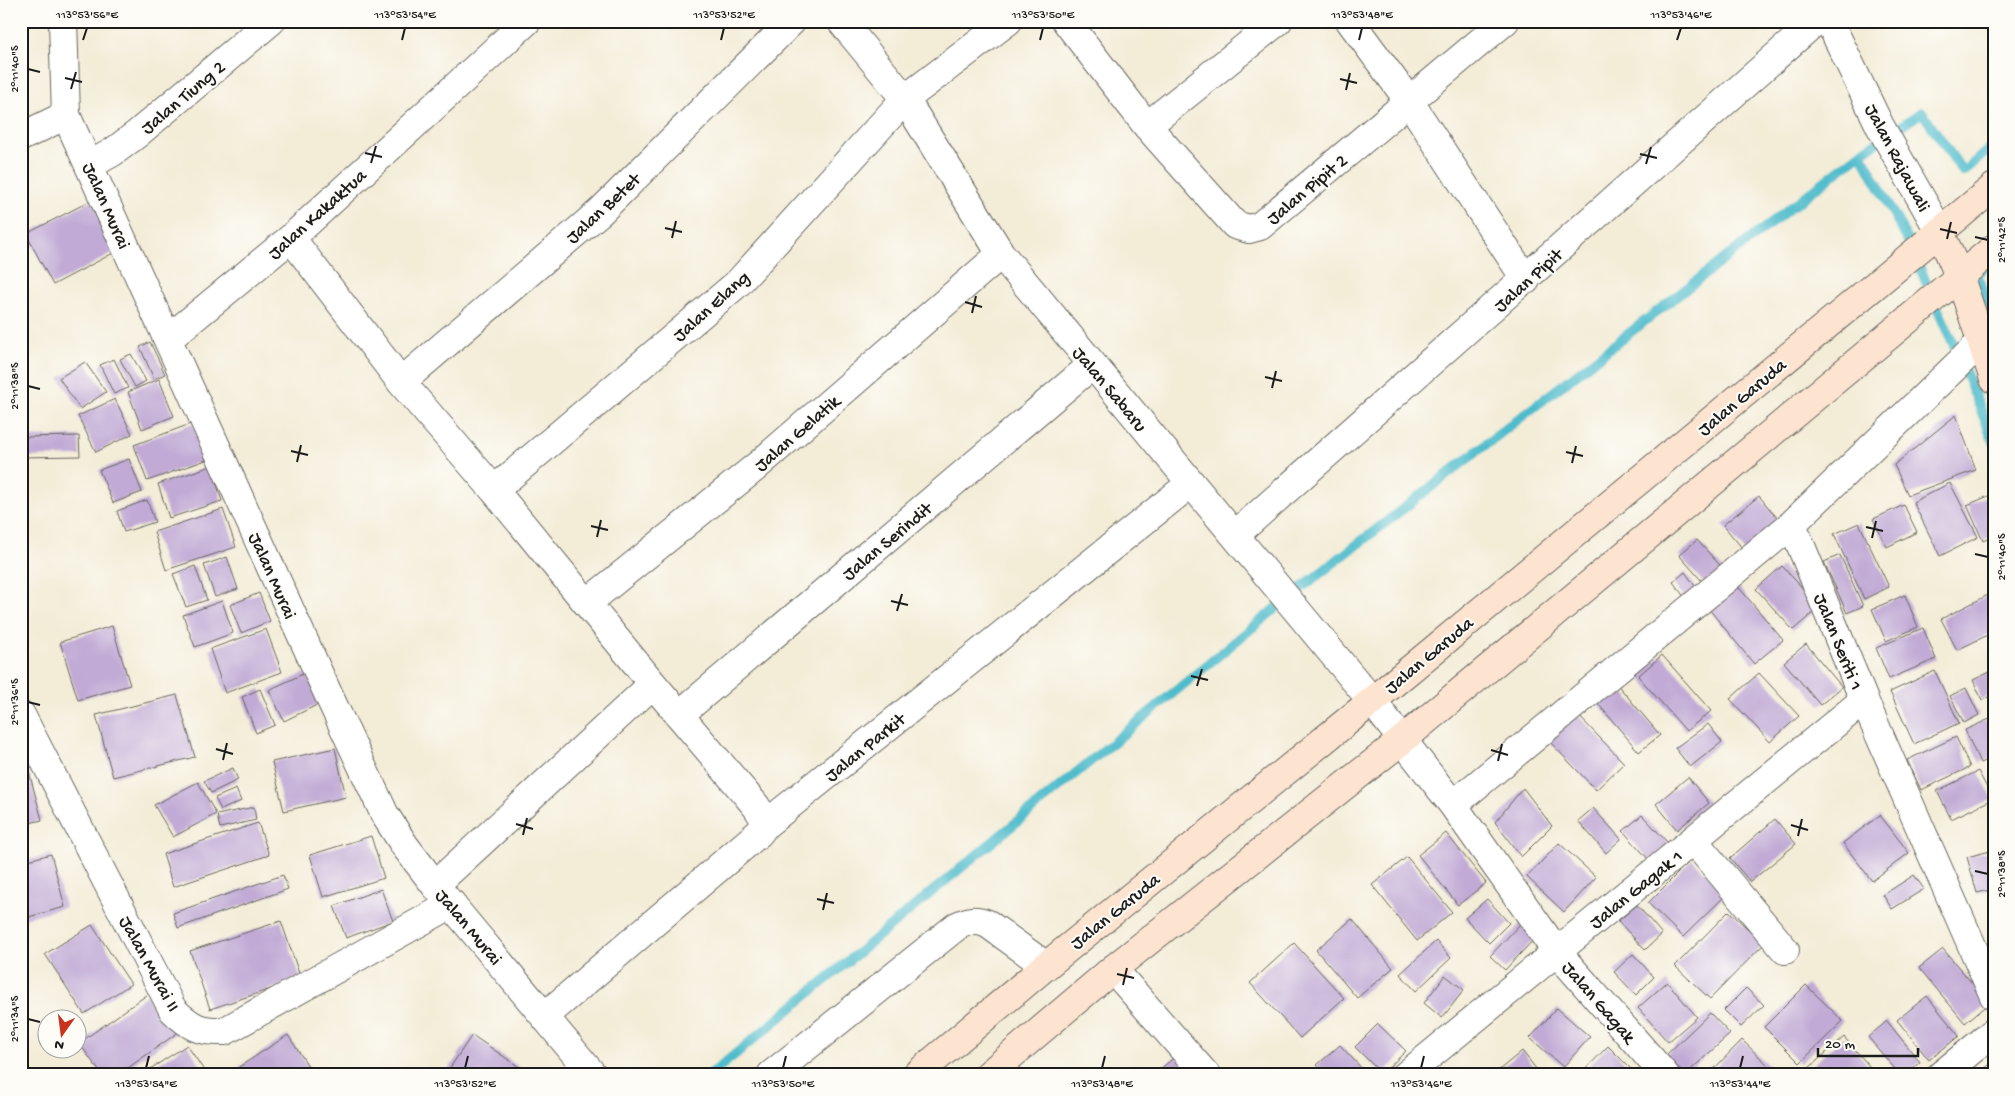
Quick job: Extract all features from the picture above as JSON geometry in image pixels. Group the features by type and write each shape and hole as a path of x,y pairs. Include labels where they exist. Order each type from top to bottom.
{"main road":[{"name":"Jalan Garuda","path":"916,1075 1994,187"},
{"name":"Jalan Rajawali","path":"1940,232 1960,278 1980,343 1994,379"},
{"path":"988,1075 1113,969 1401,741 1994,248"}],"street":[{"name":"Jalan Murai","path":"63,21 66,114 329,696 385,814 404,846 593,1075"},
{"name":"Jalan Tiung 2","path":"90,165 113,152 137,134 271,21"},
{"name":"Jalan Kakaktua","path":"168,339 290,238 527,21"},
{"name":"Jalan Betet","path":"401,382 601,211 792,21"},
{"name":"Jalan Sabaru","path":"841,21 905,99 1001,254 1372,701 1401,741 1453,805"},
{"name":"Jalan Elang","path":"494,490 738,283 905,99 1008,21"},
{"name":"Jalan Pipit 2","path":"1066,21 1147,126 1235,225 1249,229 1260,226 1505,21"},
{"path":"1147,126 1278,21"},
{"path":"1350,21 1409,101 1526,280"},
{"name":"Jalan Pipit","path":"1236,536 1816,21"},
{"name":"Jalan Rajawali","path":"1830,21 1880,126 1940,232"},
{"path":"21,137 66,114"},
{"path":"290,238 401,382 494,490 756,806 765,820 765,825"},
{"name":"Jalan Gelatik","path":"587,603 757,466 1001,254"},
{"path":"1453,805 1792,524 1980,343"},
{"name":"Jalan Serindit","path":"679,715 1092,365"},
{"name":"Jalan Parkit","path":"545,1016 759,833 765,825 1190,484"},
{"name":"Jalan Seriti 1","path":"1792,524 1864,700 1994,996"},
{"name":"Jalan Murai II","path":"21,715 173,1010 191,1026 213,1031 225,1031 443,894 653,684"},
{"name":"Jalan Gagak 1","path":"1406,1075 1864,700"},
{"name":"Jalan Gagak","path":"1453,805 1556,951 1664,1075"},
{"path":"1694,841 1785,950"},
{"path":"771,1075 957,926 968,920 977,920 988,924 1046,966"},
{"path":"1113,969 1206,1075"},
{"path":"1941,1075 1994,1032"}],"building":[{"path":"92,200 119,250 53,285 26,234"},
{"path":"150,342 165,374 154,379 140,347"},
{"path":"131,354 146,381 135,387 120,359"},
{"path":"114,359 128,388 114,394 100,365"},
{"path":"85,362 106,392 80,409 59,378"},
{"path":"159,379 174,416 142,429 128,392"},
{"path":"115,399 132,434 96,452 78,416"},
{"path":"1956,415 1976,470 1908,495 1894,465"},
{"path":"193,423 206,460 147,481 134,445"},
{"path":"79,436 80,456 21,457 21,437"},
{"path":"129,459 142,492 113,503 99,470"},
{"path":"211,466 222,501 169,518 158,484"},
{"path":"1950,483 1978,537 1940,556 1913,502"},
{"path":"1991,495 1994,502 1994,536 1983,541 1967,505"},
{"path":"1759,496 1783,525 1748,555 1723,525"},
{"path":"147,500 155,522 124,532 117,511"},
{"path":"1904,505 1917,532 1887,547 1873,519"},
{"path":"223,509 236,547 166,570 154,532"},
{"path":"1859,523 1889,587 1864,599 1834,534"},
{"path":"1697,540 1727,573 1709,589 1679,555"},
{"path":"1840,555 1863,606 1847,613 1824,562"},
{"path":"227,557 238,589 215,597 204,565"},
{"path":"195,566 207,600 186,607 173,574"},
{"path":"1782,566 1820,607 1793,630 1756,589"},
{"path":"1685,572 1700,593 1688,602 1673,582"},
{"path":"1736,584 1783,640 1754,664 1708,608"},
{"path":"1994,592 1994,632 1957,650 1941,619"},
{"path":"259,593 270,621 241,633 230,605"},
{"path":"1905,595 1918,627 1886,641 1872,609"},
{"path":"222,601 233,633 195,647 183,615"},
{"path":"112,626 130,685 78,700 60,642"},
{"path":"1923,628 1936,659 1889,679 1876,648"},
{"path":"266,629 282,672 225,693 210,649"},
{"path":"1806,644 1842,687 1820,705 1784,662"},
{"path":"1662,655 1711,711 1686,731 1638,676"},
{"path":"1935,671 1959,723 1914,744 1890,692"},
{"path":"307,672 321,703 284,721 269,690"},
{"path":"1990,672 1994,680 1994,695 1982,700 1973,680"},
{"path":"1759,673 1799,716 1770,742 1730,699"},
{"path":"1615,682 1660,735 1639,752 1594,699"},
{"path":"1966,688 1979,715 1964,723 1950,696"},
{"path":"260,689 275,725 256,733 242,697"},
{"path":"177,695 195,757 113,777 96,715"},
{"path":"1576,713 1624,763 1596,790 1548,740"},
{"path":"1994,717 1994,757 1980,763 1965,730"},
{"path":"1708,724 1722,742 1690,767 1675,748"},
{"path":"1956,737 1970,767 1921,790 1907,760"},
{"path":"335,748 346,797 284,811 272,762"},
{"path":"233,768 238,780 211,793 204,781"},
{"path":"1978,771 1993,799 1951,819 1937,791"},
{"path":"29,772 42,820 21,825 21,774"},
{"path":"1688,777 1709,803 1677,830 1656,804"},
{"path":"198,782 216,814 173,837 154,805"},
{"path":"1523,788 1552,826 1521,857 1495,822"},
{"path":"236,789 241,801 221,810 215,798"},
{"path":"254,807 256,820 220,828 217,815"},
{"path":"1593,808 1621,839 1606,853 1578,821"},
{"path":"1642,815 1669,844 1650,861 1623,831"},
{"path":"1880,815 1909,853 1872,881 1843,843"},
{"path":"1775,819 1796,844 1750,882 1730,858"},
{"path":"258,823 269,855 173,887 163,854"},
{"path":"1446,833 1486,883 1458,905 1418,855"},
{"path":"371,836 384,878 323,897 310,855"},
{"path":"1559,843 1596,877 1564,912 1527,877"},
{"path":"1994,850 1994,889 1977,893 1967,857"},
{"path":"51,854 65,907 21,919 21,862"},
{"path":"1407,857 1452,912 1417,941 1372,885"},
{"path":"1692,859 1727,894 1683,937 1648,903"},
{"path":"283,875 288,889 178,928 173,913"},
{"path":"1914,875 1924,889 1892,909 1883,895"},
{"path":"381,889 393,921 346,938 334,906"},
{"path":"1487,899 1509,923 1489,943 1465,918"},
{"path":"1637,905 1662,934 1645,950 1618,921"},
{"path":"1729,911 1764,944 1710,999 1675,966"},
{"path":"1352,919 1393,968 1357,998 1316,950"},
{"path":"281,921 301,979 210,1009 190,951"},
{"path":"1521,923 1536,937 1505,970 1490,956"},
{"path":"92,925 131,984 88,1011 88,1008 80,1008 45,954"},
{"path":"1436,941 1451,958 1416,991 1400,974"},
{"path":"1294,943 1344,998 1300,1038 1250,983"},
{"path":"1943,949 1989,1003 1965,1023 1919,968"},
{"path":"1633,954 1654,977 1636,995 1614,972"},
{"path":"1445,975 1464,990 1442,1018 1424,1003"},
{"path":"1667,982 1697,1017 1668,1042 1638,1008"},
{"path":"1806,985 1843,1021 1800,1063 1764,1027"},
{"path":"1746,988 1764,1005 1741,1027 1724,1010"},
{"path":"151,992 180,1031 118,1075 102,1075 88,1056 88,1037"},
{"path":"1927,996 1959,1036 1929,1060 1897,1020"},
{"path":"1557,1008 1590,1037 1563,1067 1530,1038"},
{"path":"1710,1013 1730,1034 1685,1075 1666,1055"},
{"path":"1887,1021 1920,1062 1905,1075 1900,1075 1868,1037"},
{"path":"1378,1024 1406,1051 1382,1074 1355,1047"},
{"path":"288,1035 314,1075 244,1075 239,1067"},
{"path":"472,1035 531,1075 445,1075"},
{"path":"1844,1037 1877,1075 1801,1075"},
{"path":"1742,1040 1770,1067 1762,1075 1708,1075"},
{"path":"187,1045 207,1075 141,1075"},
{"path":"1340,1045 1366,1073 1364,1075 1326,1075 1317,1065"},
{"path":"1608,1046 1635,1073 1633,1075 1580,1075"},
{"path":"1522,1051 1541,1075 1493,1075"},
{"path":"1176,1056 1191,1075 1153,1075"},
{"path":"1994,1061 1994,1075 1977,1075"},
{"path":"1282,1070 1286,1075 1275,1075"}],"waterway":[{"path":"710,1075 1287,599 1861,153 1922,112 1963,172 1994,145"},
{"path":"1861,153 1907,239 1961,361 1994,442"},
{"path":"1983,269 1977,274 1994,319"}]}
